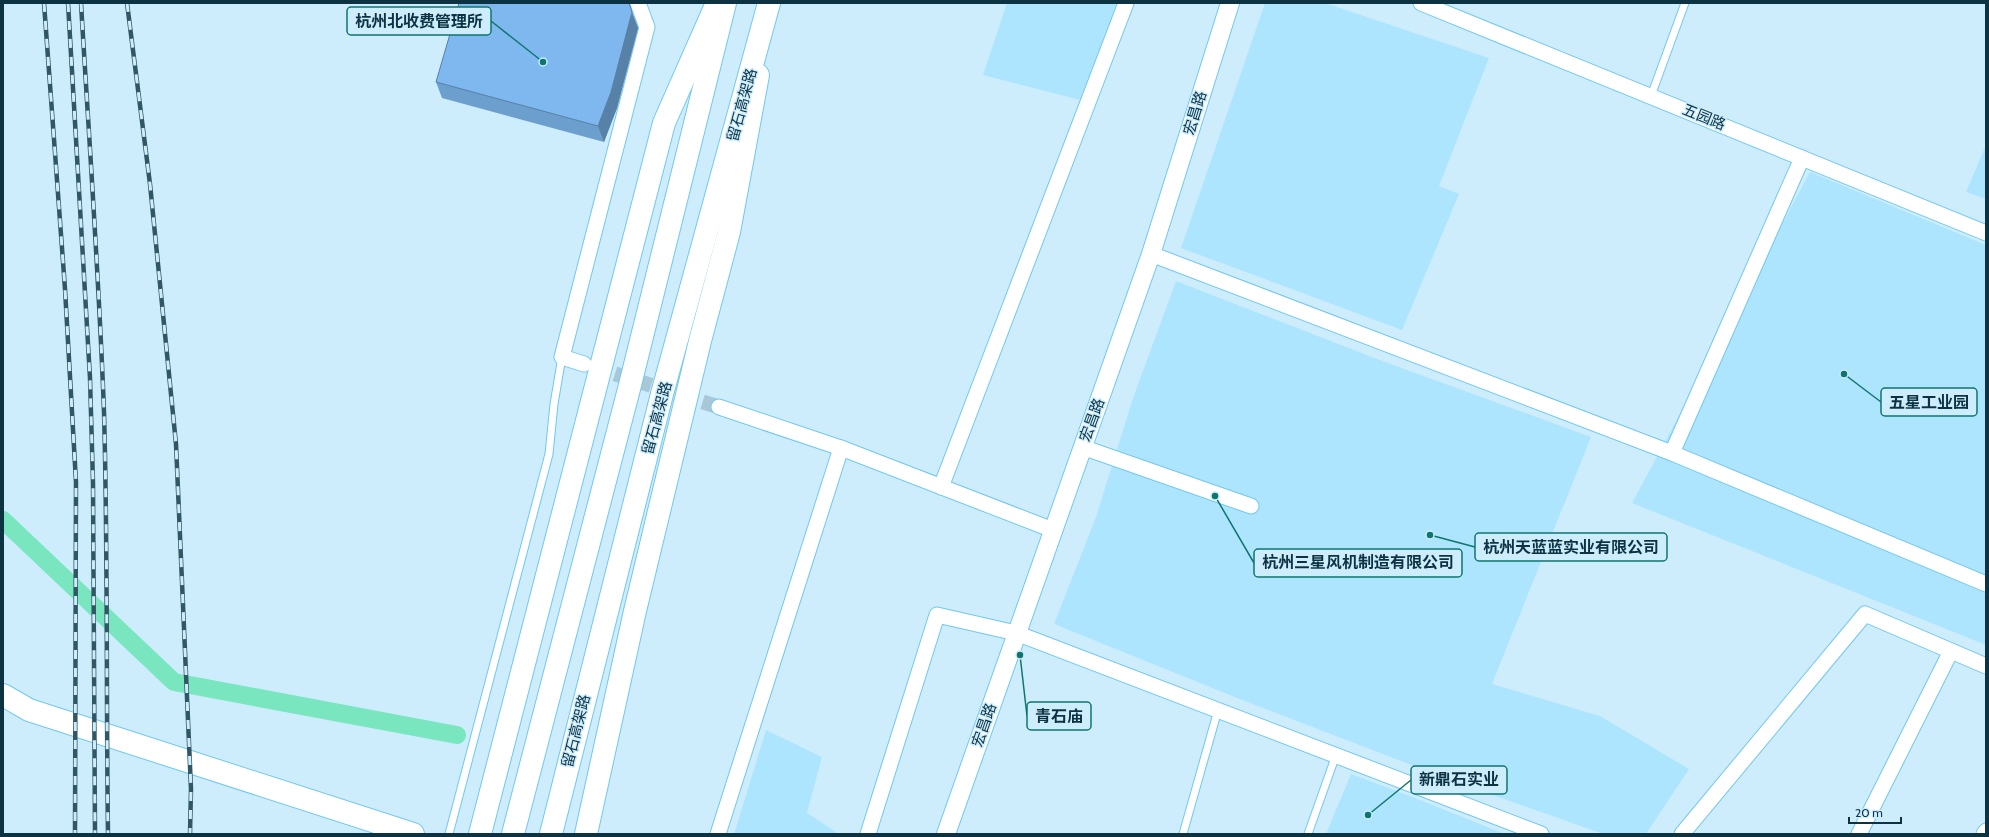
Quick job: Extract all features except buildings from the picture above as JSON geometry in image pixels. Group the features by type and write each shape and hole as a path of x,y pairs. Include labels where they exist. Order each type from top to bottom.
{"main road":[{"path":"480,834 664,123 717,3"},
{"path":"513,834 631,381 725,3"},
{"path":"586,834 637,603 700,341 729,232 771,3"},
{"name":"留石高架路","path":"551,834 662,394 771,3"},
{"path":"3,695 29,710 413,834"}],"street":[{"path":"584,364 562,357 647,27 638,3"},
{"path":"941,487 1126,3"},
{"name":"宏昌路","path":"946,834 1151,254 1230,3"},
{"name":"五园路","path":"1421,3 1986,233"},
{"path":"1672,453 1802,158"},
{"path":"1151,254 1672,453 1986,584"},
{"path":"719,407 841,448 1053,530"},
{"path":"1082,447 1251,506"},
{"path":"718,834 841,448"},
{"path":"1682,834 1865,614 1986,666"},
{"path":"868,834 936,615 1016,633 1541,834"},
{"path":"1860,834 1951,651"}],"lane":[{"path":"1651,96 1685,3"},
{"path":"449,834 549,454 554,404 562,357"},
{"path":"1183,834 1218,710"},
{"path":"1308,834 1336,755"}],"shaded area":[{"path":"1007,3 1119,3 1088,102 983,75"},
{"path":"1265,3 1325,3 1489,58 1439,186 1459,194 1402,330 1181,248"},
{"path":"1986,145 1986,199 1966,192"},
{"path":"1810,172 1986,245 1986,645 1632,503"},
{"path":"1176,281 1385,362 1591,437 1492,684 1600,716 1689,769 1646,834 1603,834 1453,781 1237,698 1054,624 1096,517 1133,398"},
{"path":"766,730 822,757 807,813 839,834 734,834"},
{"path":"1351,774 1410,796 1505,834 1326,834"}],"waterway":[{"path":"3,520 174,682 457,735"}],"tunnel":[{"path":"593,367 719,407"}],"railway":[{"path":"44,3 65,289 76,482 75,834"},
{"path":"68,3 90,378 93,483 95,834"},
{"path":"81,3 97,259 104,412 108,834"},
{"path":"127,3 150,184 176,444 191,789 190,834"}],"place":[{"name":"杭州北收费管理所","path":"543,62"},
{"name":"五星工业园","path":"1844,374"},
{"name":"杭州三星风机制造有限公司","path":"1215,496"},
{"name":"杭州天蓝蓝实业有限公司","path":"1430,535"},
{"name":"青石庙","path":"1020,655"},
{"name":"新鼎石实业","path":"1368,815"}]}
